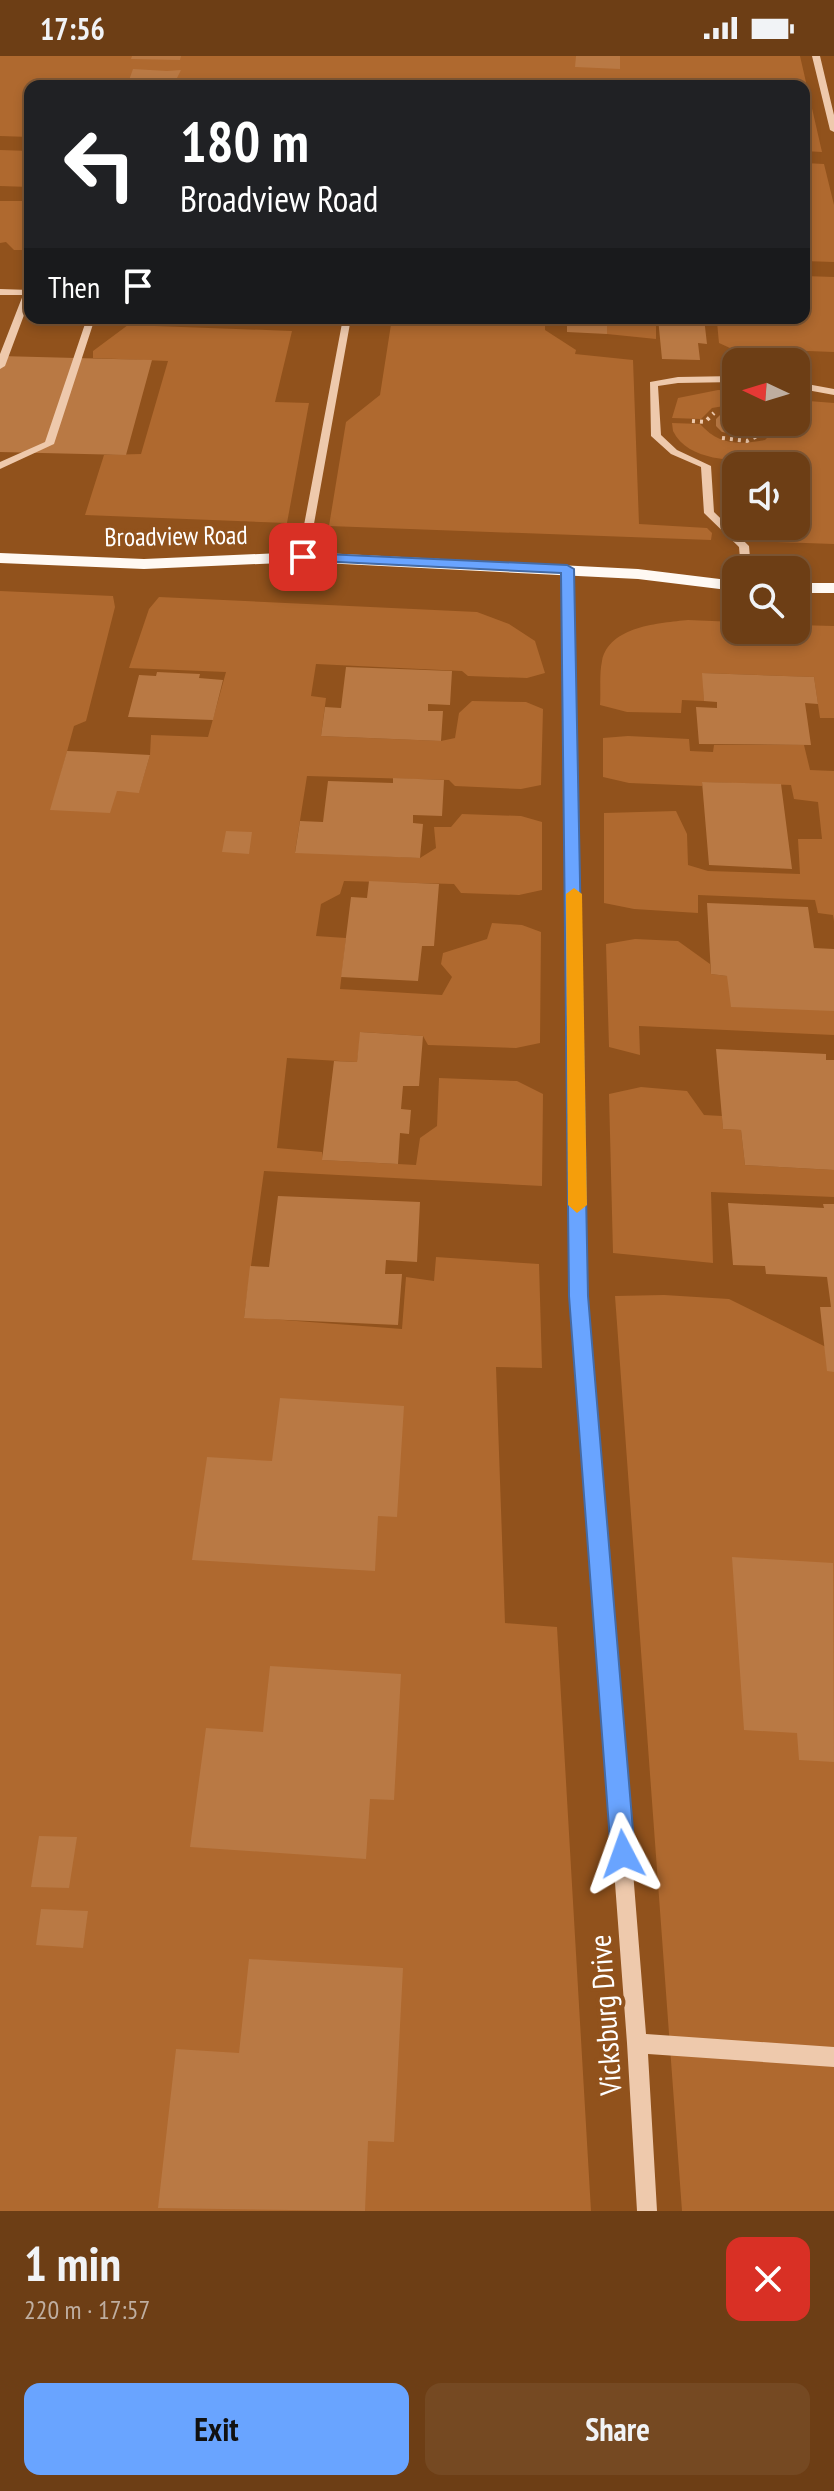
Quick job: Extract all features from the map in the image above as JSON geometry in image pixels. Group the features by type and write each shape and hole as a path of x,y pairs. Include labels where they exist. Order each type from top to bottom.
{"main road":[{"name":"Broadview Road","path":"0,558 144,564 303,557 567,569 722,585"},
{"path":"810,588 834,588"}],"street":[{"path":"816,56 834,130"},
{"path":"0,292 24,293"},
{"path":"0,366 24,306"},
{"path":"0,466 49,444 89,324"},
{"path":"303,557 346,324"},
{"path":"722,379 653,384 656,436 674,452 706,466 709,513 744,546 745,556"},
{"path":"810,388 834,392"},
{"name":"Vicksburg Drive","path":"567,569 579,1296 637,2043 647,2211"},
{"path":"637,2043 834,2057"}],"path":[{"path":"705,422 713,434 728,441 763,436"}],"shaded area":[{"path":"0,56 800,56 806,80 24,80 24,137 0,136"},
{"path":"810,100 822,152 810,151"},
{"path":"0,150 24,151 24,187 0,186"},
{"path":"810,163 824,164 834,205 834,262 810,261"},
{"path":"0,201 24,201 24,250 14,250 6,242 0,243"},
{"path":"810,276 834,277 834,352 810,351 810,348 730,348 719,343 717,324 810,324"},
{"path":"391,324 545,324 545,330 576,350 575,354 633,360 639,524 707,528 712,533 711,540 329,526 346,422 380,395"},
{"path":"607,324 656,324 656,339 607,334"},
{"path":"128,325 292,331 275,402 309,403 287,523 85,515 104,455 141,454 168,361 93,358 93,351"},
{"path":"722,390 722,406 712,408 701,419 672,418 678,398"},
{"path":"810,401 834,403 834,544 776,542 810,540 810,452 722,452 722,459 715,458 690,449 680,441 672,423 700,424 714,436 730,442 765,440 769,436 810,436"},
{"path":"0,591 113,596 115,607 86,721 74,726 51,810 117,791 139,792 150,755 151,735 208,737 226,672 129,668 149,609 159,597 477,612 509,624 535,641 545,673 527,678 468,676 462,671 316,664 311,696 326,698 321,736 441,741 455,738 459,713 472,701 526,702 543,709 541,785 521,789 455,786 449,780 307,776 295,852 420,858 436,848 434,827 451,827 462,814 521,816 542,822 542,890 519,895 461,893 454,884 344,881 340,894 321,904 316,936 346,938 340,989 442,995 452,977 441,964 443,953 487,939 492,923 522,925 541,932 540,1043 516,1048 428,1045 423,1036 361,1032 357,1062 287,1058 277,1148 322,1152 323,1160 416,1165 420,1138 437,1126 439,1078 517,1081 543,1094 542,1186 264,1171 244,1317 402,1329 406,1277 434,1281 436,1257 539,1264 542,1368 496,1367 505,1623 557,1627 591,2211 0,2211"},
{"path":"722,621 722,644 810,644 810,625 834,626 834,718 820,718 814,677 703,673 704,701 682,700 681,713 627,712 600,705 602,661 614,640 637,628 664,623"},
{"path":"603,738 689,739 690,751 713,752 714,745 804,745 810,770 834,771 834,921 833,915 818,913 815,900 698,895 698,913 634,909 604,903 604,813 676,811 687,834 688,865 708,871 800,874 798,839 822,839 818,802 794,799 791,785 629,783 603,777"},
{"path":"635,939 678,941 710,964 711,974 727,976 834,1011 834,1035 639,1026 640,1055 609,1047 606,944"},
{"path":"641,1087 687,1091 704,1115 722,1116 723,1129 741,1130 745,1165 834,1170 834,1197 711,1192 713,1263 613,1253 609,1094"},
{"path":"615,1296 729,1299 834,1351 834,2211 682,2211"}],"building":[{"path":"132,56 181,56 180,60 131,59"},
{"path":"576,56 620,56 620,69 575,67"},
{"path":"133,69 181,70 176,80 129,80"},
{"path":"567,324 607,324 607,334 567,332"},
{"path":"659,324 705,324 707,344 698,343 700,360 662,359"},
{"path":"0,356 152,360 126,455 0,452"},
{"path":"722,413 722,432 716,426 716,419"},
{"path":"346,667 452,671 450,705 428,704 428,711 443,711 441,741 321,736 325,707 341,708"},
{"path":"157,672 200,674 199,678 223,680 213,720 128,717 139,675 156,676"},
{"path":"702,673 814,677 818,704 805,703 811,745 699,744 696,707 717,708 717,702 704,701"},
{"path":"67,751 150,755 139,793 117,791 110,813 50,810"},
{"path":"393,778 444,780 442,816 413,815 413,823 423,824 420,858 295,853 300,821 323,822 328,781 393,783"},
{"path":"702,782 781,784 792,869 709,865"},
{"path":"226,831 252,832 249,854 222,852"},
{"path":"369,881 439,884 434,946 422,946 418,981 341,977 351,897 367,898"},
{"path":"707,903 808,907 814,948 834,949 834,1011 731,1007 727,976 711,974"},
{"path":"360,1032 423,1036 419,1086 403,1086 401,1109 411,1110 409,1134 400,1133 398,1164 322,1160 334,1061 357,1062"},
{"path":"716,1049 826,1054 826,1060 834,1060 834,1170 745,1165 741,1130 723,1129"},
{"path":"278,1196 420,1202 417,1262 386,1260 385,1274 402,1274 398,1325 244,1318 250,1266 269,1267"},
{"path":"728,1203 824,1208 823,1204 834,1204 834,1372 827,1371 820,1307 831,1307 827,1277 766,1274 765,1266 733,1265"},
{"path":"280,1398 404,1406 397,1517 378,1516 375,1571 192,1560 207,1457 272,1461"},
{"path":"732,1557 833,1563 834,1762 799,1760 797,1733 744,1730"},
{"path":"270,1666 401,1674 394,1800 370,1799 366,1859 190,1847 206,1728 263,1732"},
{"path":"39,1836 77,1837 69,1888 31,1887"},
{"path":"41,1909 88,1911 83,1948 36,1945"},
{"path":"249,1959 403,1968 394,2142 368,2141 365,2211 158,2208 176,2049 239,2053"}],"slow traffic":[{"path":"574,894 577,1205"}],"route":[{"path":"303,557 567,569 578,1070 579,1296 623,1854"}]}
